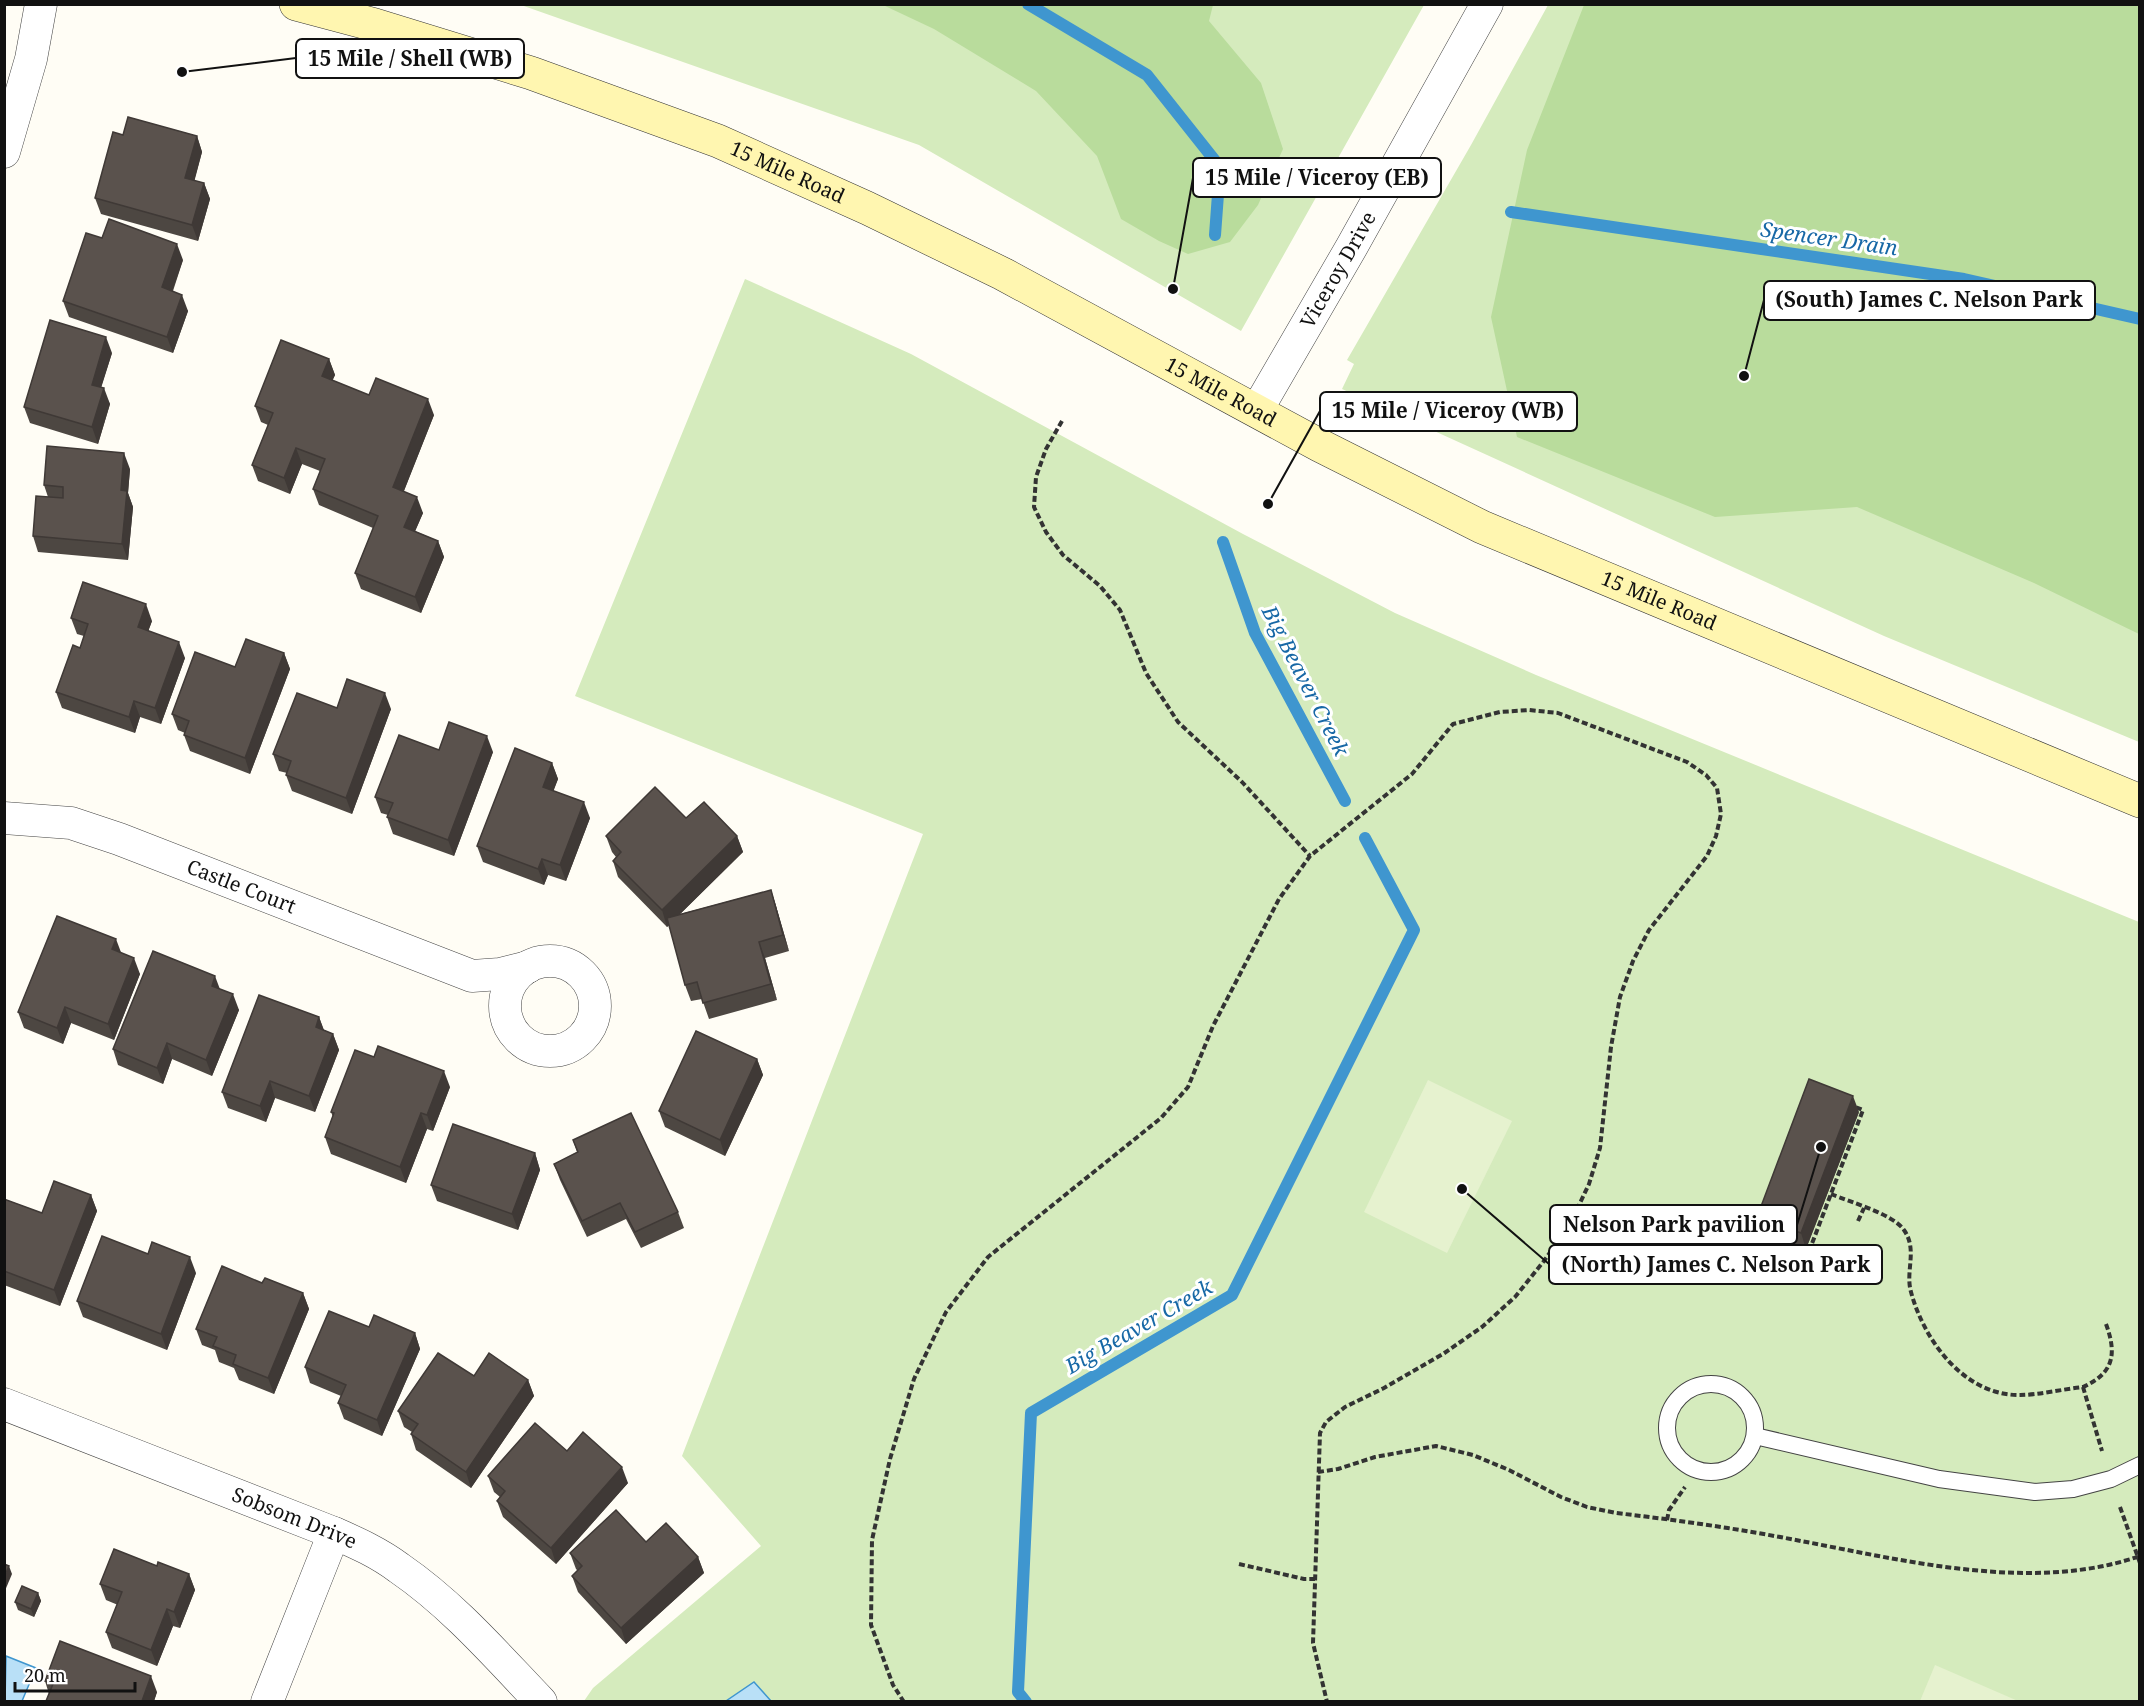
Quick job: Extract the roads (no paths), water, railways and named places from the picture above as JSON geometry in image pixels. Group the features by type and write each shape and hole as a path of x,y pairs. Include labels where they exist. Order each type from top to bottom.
{"main road":[{"name":"15 Mile Road","path":"296,4 375,25 531,73 718,141 867,208 1003,274 1320,445 1482,527 2139,801"}],"street":[{"path":"4,152 31,59 41,4"},
{"name":"Viceroy Drive","path":"1257,410 1351,248 1487,4"},
{"name":"Castle Court","path":"4,818 71,823 100,832 472,976 500,974 542,962 557,961 572,967 584,976 592,990 595,1004 588,1031 578,1042 565,1049 551,1051 537,1049 513,1033 491,997 472,976"},
{"path":"507,1020 504,1005 508,990 516,976 528,967"},
{"name":"Sobsom Drive","path":"4,1404 334,1533 383,1557 426,1587 452,1610 541,1701"},
{"path":"267,1701 334,1533"}],"lane":[{"path":"1720,1384 1744,1397 1756,1422 1755,1436 1750,1450 1741,1462 1729,1470 1714,1473 1700,1471 1686,1465 1676,1455 1669,1442 1668,1416 1674,1404 1694,1387 1720,1384"},
{"path":"1755,1436 1939,1479 2035,1492 2073,1489 2111,1479 2139,1465"}],"water":[{"path":"6,1656 36,1668 22,1701 5,1701"},
{"path":"754,1682 771,1701 726,1701"}],"waterway":[{"name":"Big Beaver Creek","path":"1028,4 1147,75 1220,167 1215,235"},
{"name":"Spencer Drain","path":"1511,212 1964,279 2140,319"},
{"name":"Big Beaver Creek","path":"1223,542 1255,633 1345,801"},
{"name":"Big Beaver Creek","path":"1026,1702 1018,1692 1031,1413 1232,1295 1414,930 1365,838"}],"place":[{"name":"15 Mile / Shell (WB)","path":"182,72"},
{"name":"15 Mile / Viceroy (EB)","path":"1173,289"},
{"name":"(South) James C. Nelson Park","path":"1744,376"},
{"name":"15 Mile / Viceroy (WB)","path":"1268,504"},
{"name":"Nelson Park pavilion","path":"1821,1147"},
{"name":"(North) James C. Nelson Park","path":"1462,1189"}]}
